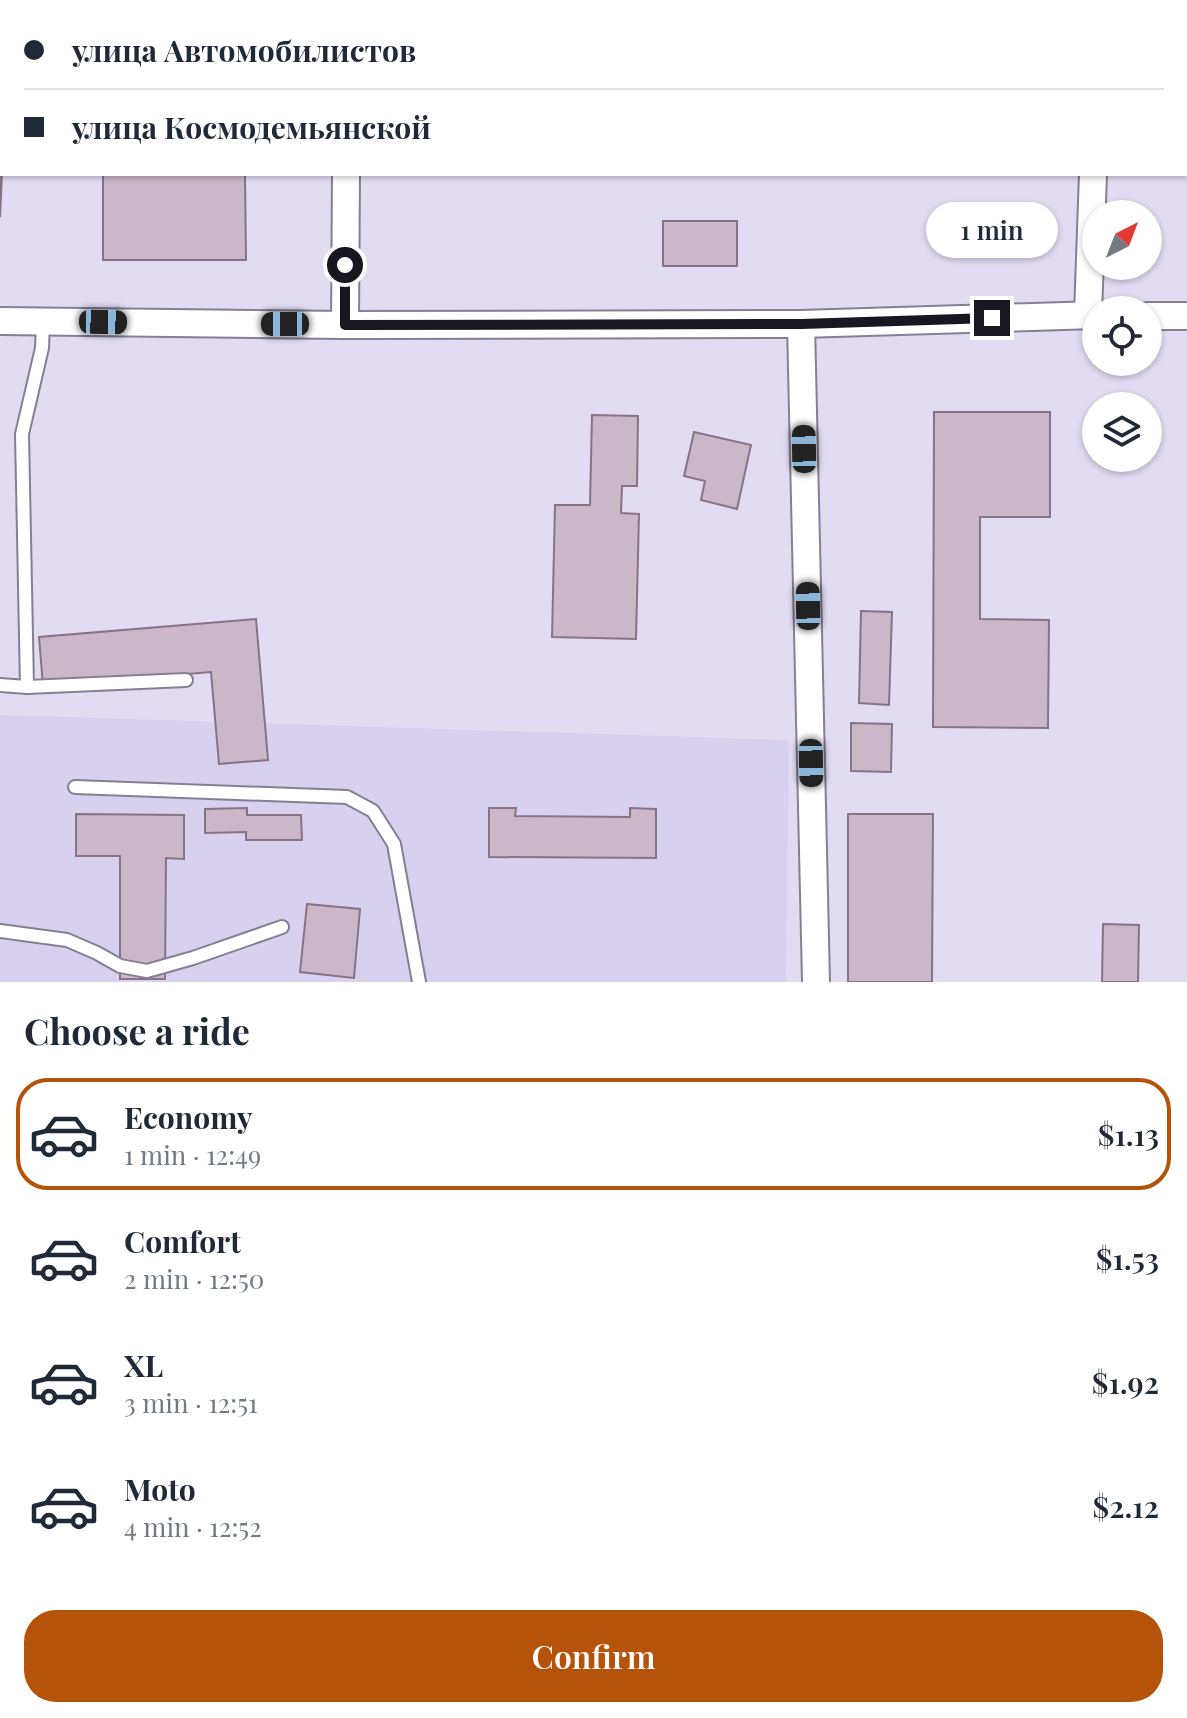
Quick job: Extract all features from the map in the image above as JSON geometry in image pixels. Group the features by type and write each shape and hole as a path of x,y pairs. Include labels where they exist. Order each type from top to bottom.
{"street":[{"path":"345,325 346,176"},
{"path":"1092,296 1093,176"},
{"path":"0,321 345,325 801,324 1082,315"},
{"path":"1162,316 1187,316"},
{"path":"801,324 816,982"}],"lane":[{"path":"27,687 22,434 42,348 43,321"},
{"path":"0,685 27,687 186,680"},
{"path":"75,787 347,797 373,811 394,844 419,982"},
{"path":"0,931 67,940 120,966 147,971 282,927"}],"shaded area":[{"path":"0,715 789,740 786,982 0,982"}],"building":[{"path":"103,176 245,176 246,260 103,260"},
{"path":"663,221 737,221 737,266 663,266"},
{"path":"934,412 1050,412 1050,517 980,517 980,619 1049,620 1048,728 933,727"},
{"path":"592,415 638,416 637,486 622,486 621,513 639,514 636,639 552,637 555,505 590,505"},
{"path":"694,432 751,445 737,509 701,500 705,481 684,476"},
{"path":"861,611 892,612 889,705 859,703"},
{"path":"256,619 268,760 219,764 211,672 43,686 39,637"},
{"path":"851,723 892,724 891,772 851,771"},
{"path":"247,808 247,815 301,815 302,840 246,840 246,832 205,833 205,809"},
{"path":"489,808 516,808 515,816 630,817 630,808 656,809 656,858 489,857"},
{"path":"76,814 184,815 184,859 166,858 165,979 120,979 120,856 76,856"},
{"path":"848,814 933,814 932,982 848,982"},
{"path":"307,904 360,909 354,978 300,972"},
{"path":"1103,924 1139,925 1138,982 1102,982"}],"route":[{"path":"345,265 345,325 801,324 992,318"}]}
